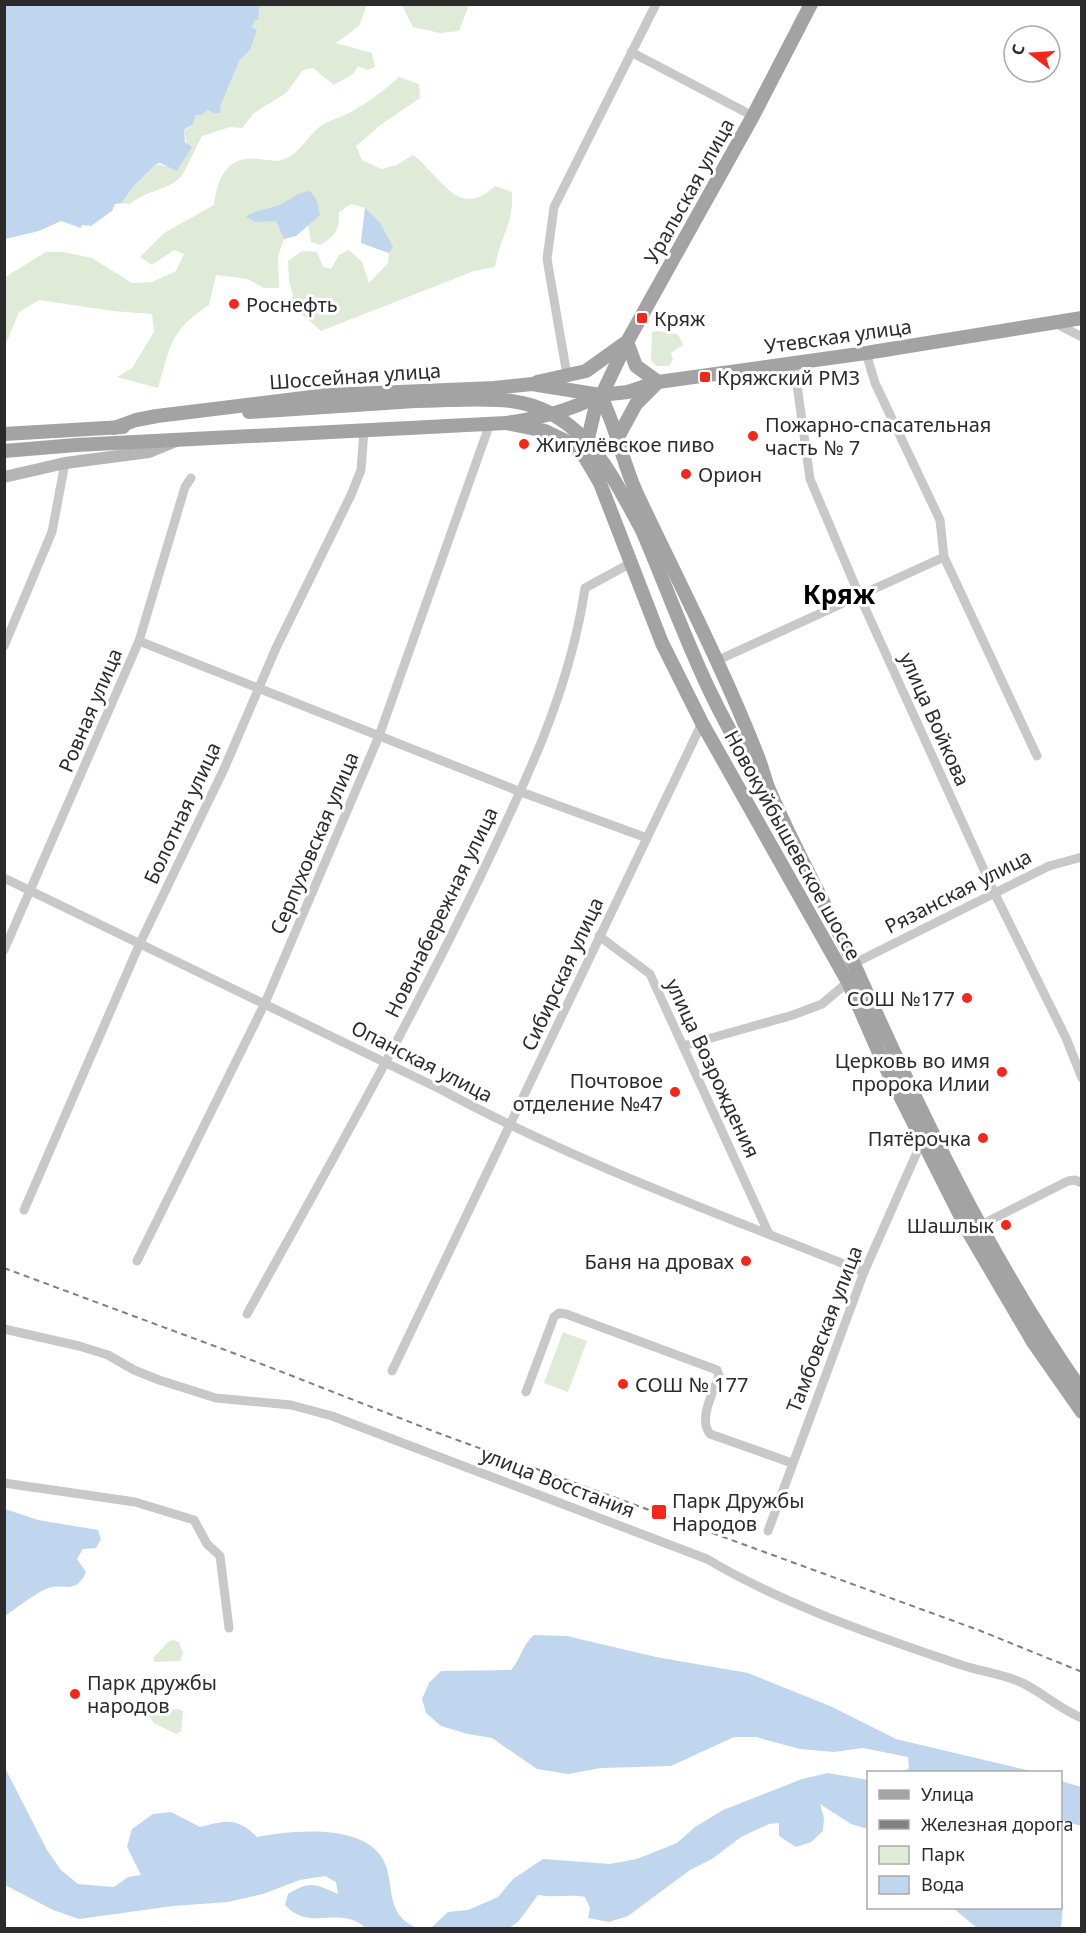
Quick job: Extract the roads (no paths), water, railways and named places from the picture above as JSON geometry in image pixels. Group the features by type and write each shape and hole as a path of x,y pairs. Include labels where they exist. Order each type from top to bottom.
{"main road":[{"name":"Уральская улица","path":"584,456 590,424 600,395 627,342 753,116 811,4"},
{"name":"Утевская улица","path":"600,395 628,392 658,382 867,353 1082,318"},
{"path":"532,384 586,371 627,342 636,366 658,382 636,404 617,439"},
{"name":"Шоссейная улица","path":"114,428 157,416 318,396 494,388 532,384 600,395"},
{"path":"489,424 502,418 507,412 508,402 503,393 494,388"},
{"path":"4,451 76,445 506,423 541,418 573,409 600,395"},
{"name":"Новокуйбышевское шоссе","path":"600,395 612,417 628,474 716,661 758,758 770,792 934,1139 979,1226 1045,1339 1082,1391"},
{"name":"Шоссейная улица","path":"4,434 114,428 250,412 415,401"},
{"name":"Новокуйбышевское шоссе","path":"415,401 512,401 545,410 589,441 606,464 642,530 717,704 747,761 770,792"},
{"name":"Новокуйбышевское шоссе","path":"506,423 555,435 584,456 600,483 662,643 702,723 848,982 921,1142 969,1233 1027,1332 1082,1412"},
{"path":"4,477 65,463 149,452 178,441"},
{"path":"600,483 609,473 621,471 628,474"}],"street":[{"path":"567,375 547,259 554,207 656,4"},
{"path":"631,52 753,116"},
{"path":"1053,322 1082,337"},
{"path":"867,353 875,383 940,520 944,557 1037,756"},
{"name":"улица Войкова","path":"794,363 809,474 860,597 995,894 1066,1038 1082,1078"},
{"name":"Серпуховская улица","path":"137,1261 265,1003 379,736 489,424"},
{"name":"Болотная улица","path":"24,1210 140,943 224,769 258,689 351,495 361,470 364,430"},
{"path":"4,646 52,532 65,463"},
{"name":"Ровная улица","path":"4,950 139,641 185,487 191,478"},
{"path":"716,661 944,557"},
{"name":"Новонабережная улица","path":"247,1314 386,1063 521,792 548,731 575,646 585,588 631,563"},
{"path":"139,641 521,792 647,838"},
{"name":"Сибирская улица","path":"392,1371 702,723"},
{"name":"Рязанская улица","path":"853,964 1049,866 1082,857"},
{"name":"Опанская улица","path":"4,878 442,1090 510,1127 643,1185 864,1272"},
{"name":"улица Возрождения","path":"599,936 650,974 769,1234"},
{"path":"683,1046 812,1008 822,1004 848,982"},
{"name":"Тамбовская улица","path":"768,1532 864,1272 921,1142"},
{"path":"979,1226 1068,1181 1075,1180 1082,1183"},
{"path":"526,1392 554,1317 559,1313 566,1314 717,1370 719,1376 705,1418 705,1427 710,1434 792,1463"},
{"name":"улица Восстания","path":"4,1329 108,1355 134,1371 216,1398 309,1409 401,1441 707,1559 740,1579 794,1604 964,1666 1020,1682 1063,1710 1082,1718"},
{"path":"4,1483 135,1502 194,1520 207,1544 220,1556 229,1628"}],"water":[{"path":"5,5 260,5 258,20 255,20 252,27 257,30 250,50 240,60 220,107 221,113 214,114 208,110 201,115 196,115 193,124 184,130 185,142 192,147 177,171 160,163 156,164 132,188 122,203 115,204 112,211 91,226 82,225 81,228 61,221 39,231 5,239"},
{"path":"310,191 317,201 320,215 296,236 284,239 276,221 255,222 246,217 254,212 279,205 301,193"},
{"path":"365,208 380,223 393,247 389,253 361,243"},
{"path":"5,1509 38,1520 98,1530 101,1539 96,1548 83,1549 77,1559 86,1572 78,1584 46,1589 5,1616"},
{"path":"534,1635 567,1636 656,1657 748,1673 830,1706 896,1739 1031,1771 905,1771 909,1768 908,1757 863,1748 834,1752 800,1749 756,1737 734,1737 671,1766 601,1768 568,1774 537,1769 492,1738 441,1726 426,1713 422,1699 429,1683 441,1671 511,1670"},
{"path":"5,1768 47,1850 61,1870 78,1884 114,1887 128,1877 141,1875 127,1847 132,1829 153,1814 171,1812 200,1827 225,1822 237,1823 257,1837 290,1832 329,1832 365,1842 378,1852 386,1866 396,1909 407,1923 417,1928 366,1928 356,1921 345,1918 304,1917 285,1905 288,1894 308,1885 318,1886 338,1894 336,1882 325,1876 300,1880 263,1894 228,1902 173,1906 79,1919 53,1910 5,1885"},
{"path":"828,1773 867,1780 867,1829 851,1824 820,1804 824,1818 823,1831 811,1842 796,1847 779,1836 779,1823 769,1824 741,1837 712,1859 690,1870 628,1916 609,1922 588,1918 590,1908 585,1897 538,1895 518,1922 509,1928 431,1928 448,1912 468,1910 498,1897 513,1879 543,1859 610,1864 637,1859 677,1843 695,1827 723,1810 802,1779"},
{"path":"1062,1781 1081,1787 1081,1826 1062,1820"},
{"path":"1062,1903 1063,1906 1061,1928 977,1928 954,1909 1062,1909"}],"railway":[{"path":"4,1268 236,1354 438,1433 981,1631 1082,1672"}],"place":[{"name":"Роснефть","path":"234,304"},
{"name":"Кряж","path":"642,318"},
{"name":"Кряжский РМЗ","path":"705,377"},
{"name":"Пожарно-спасательная часть № 7","path":"753,436"},
{"name":"Жигулёвское пиво","path":"524,444"},
{"name":"Орион","path":"686,474"},
{"name":"СОШ №177","path":"967,998"},
{"name":"Церковь во имя пророка Илии","path":"1002,1072"},
{"name":"Почтовое отделение №47","path":"675,1092"},
{"name":"Пятёрочка","path":"983,1138"},
{"name":"Шашлык","path":"1006,1225"},
{"name":"Баня на дровах","path":"746,1261"},
{"name":"СОШ № 177","path":"623,1384"},
{"name":"Парк Дружбы Народов","path":"659,1512"},
{"name":"Парк дружбы народов","path":"75,1694"}],"district":[{"name":"Кряж","path":"839,594"}]}
